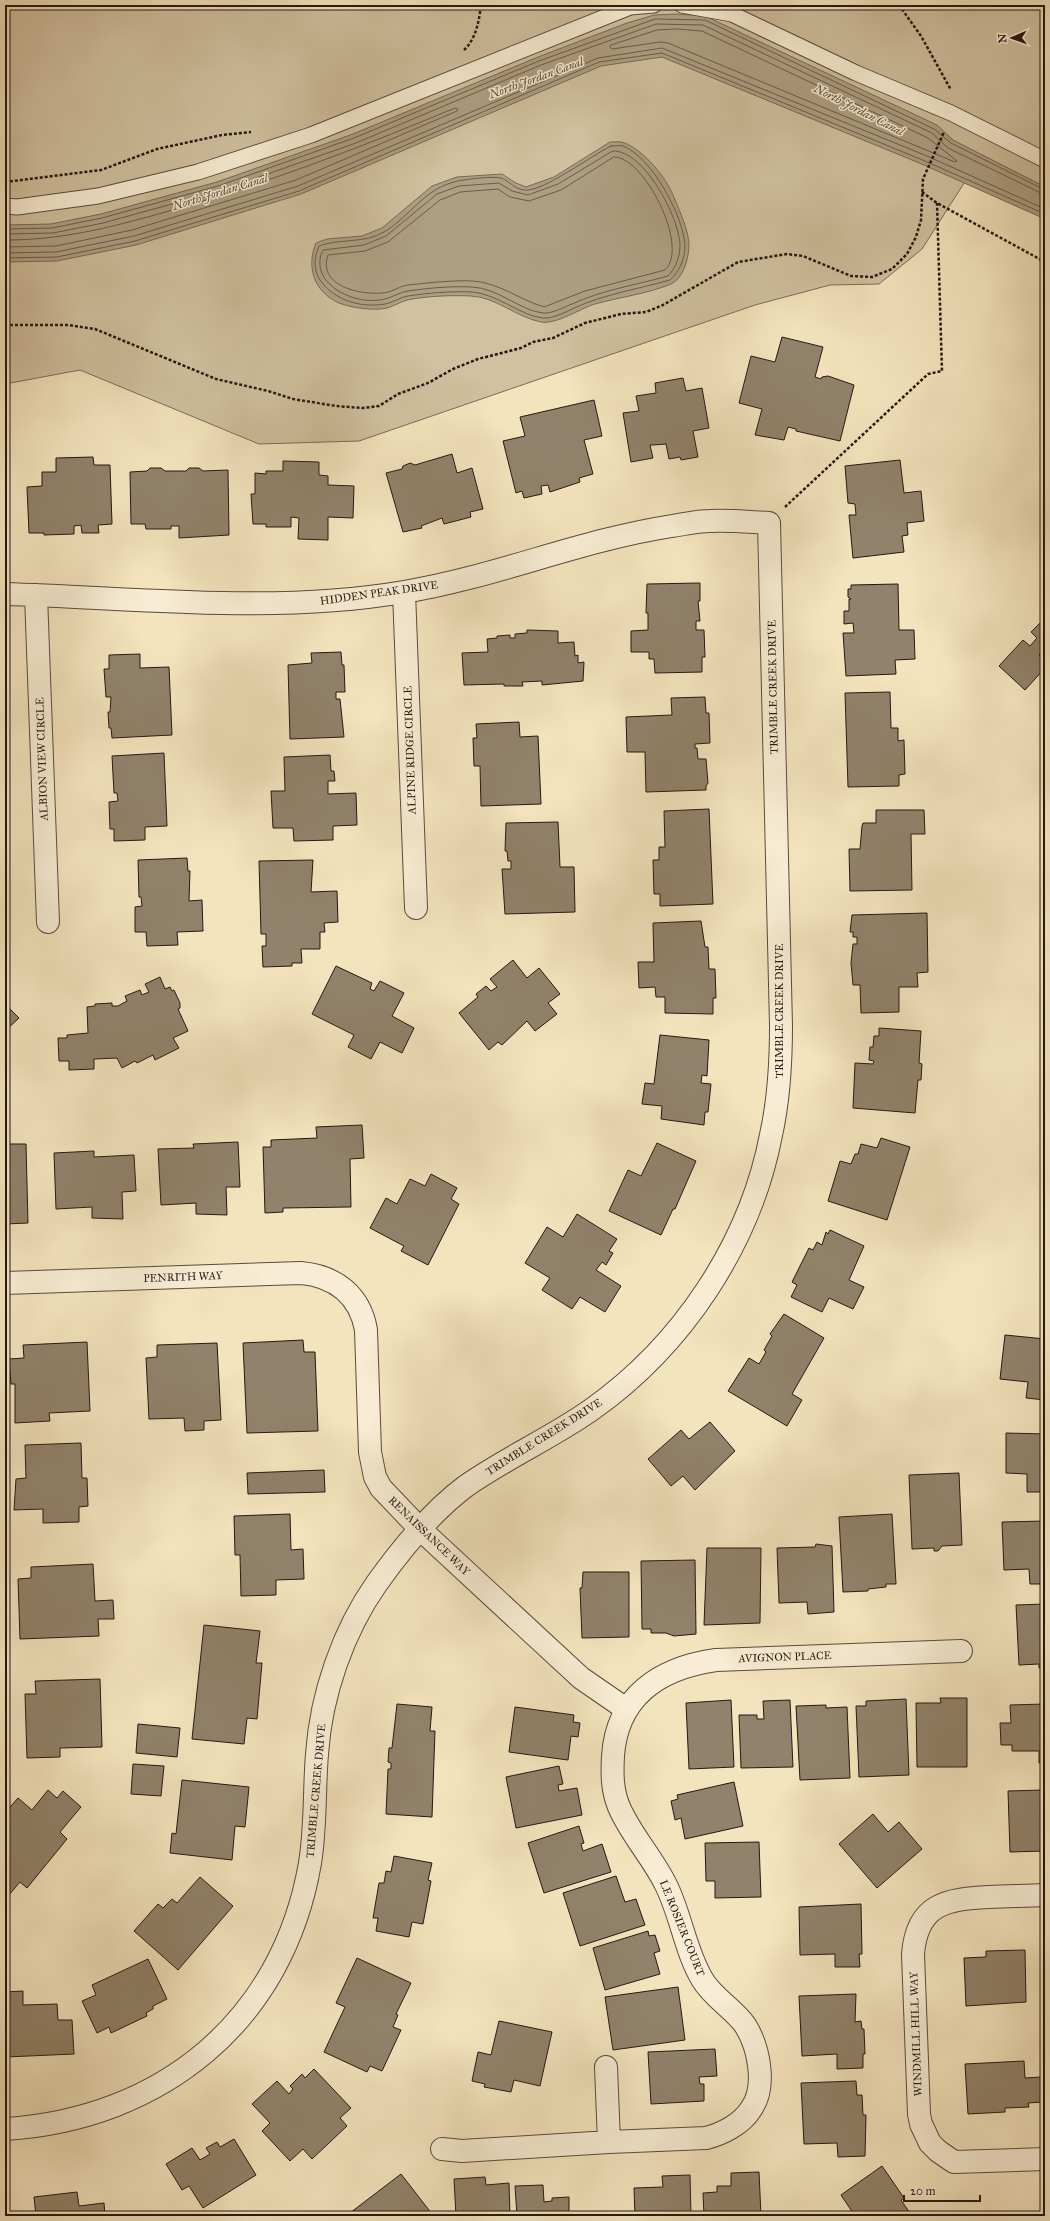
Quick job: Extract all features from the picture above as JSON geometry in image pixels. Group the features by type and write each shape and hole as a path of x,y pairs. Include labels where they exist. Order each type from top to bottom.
{"street":[{"name":"HIDDEN PEAK DRIVE","path":"5,594 276,603 335,600 404,592 468,578 546,555 639,531 710,521 769,523"},
{"name":"TRIMBLE CREEK DRIVE","path":"5,2129 65,2122 97,2113 158,2086 186,2068 212,2047 236,2023 255,1997 284,1949 305,1890 314,1827 317,1750 323,1710 334,1672 360,1611 375,1586 420,1529 449,1500 464,1488 590,1411 620,1388 647,1363 695,1307 716,1276 734,1243 762,1173 771,1137 777,1100 781,1056 769,523"},
{"name":"ALPINE RIDGE CIRCLE","path":"404,592 416,908"},
{"name":"ALBION VIEW CIRCLE","path":"36,595 48,922"},
{"name":"PENRITH WAY","path":"5,1283 301,1273 316,1274 330,1279 343,1287 353,1298"},
{"name":"RENAISSANCE WAY","path":"353,1298 364,1318 366,1330 370,1452 375,1477 390,1498 420,1529 580,1678 626,1709"},
{"name":"AVIGNON PLACE","path":"626,1709 637,1696 665,1675 698,1662 716,1660 961,1651"},
{"name":"LE ROSIER COURT","path":"442,2150 462,2151 609,2142 695,2139 716,2136 734,2125 751,2110 759,2087 757,2054 750,2034 739,2017 720,2001 703,1980 691,1956 683,1926 666,1886 623,1814 616,1797 612,1778 613,1751 615,1737 626,1709"},
{"name":"WINDMILL HILL WAY","path":"1045,1895 963,1898 943,1903 928,1914 917,1932 913,1954 919,2114 925,2134 938,2151 954,2162 1045,2159"},
{"path":"606,2067 609,2142"}],"lane":[{"path":"5,206 17,207 98,196 198,172 311,135 630,6 654,5"},
{"path":"682,5 732,14 949,119 1045,160"}],"path":[{"path":"460,53 469,46 474,36 481,5"},
{"path":"5,325 68,325 95,330 216,379 268,391 293,399 336,406 363,408 379,406 398,394 428,383 453,369 478,359 520,348 533,342 553,338 585,323 621,314 646,312 663,305 738,262 787,254 803,256 851,276 872,277 892,269 907,254 916,237 921,220 922,192 926,174 949,119 952,92 948,82 921,36 899,5"},
{"path":"5,182 101,170 157,149 222,135 258,131"},
{"path":"922,192 937,203 1045,262"},
{"path":"769,523 928,374 942,371 937,203"}],"shaded area":[{"path":"5,5 1045,5 1045,187 982,155 922,249 879,284 830,285 755,305 359,441 259,444 80,370 5,384"}],"water":[{"name":"North Jordan Canal","path":"677,14 705,16 937,125 953,140 1045,187 1045,219 924,165 662,57 601,66 301,194 136,245 57,261 5,262 5,225 51,224 101,214 217,182 353,134 538,57 627,23 654,15"},
{"path":"610,142 625,143 639,152 659,172 673,195 685,225 689,244 685,267 676,281 671,284 643,293 595,304 561,319 541,322 523,316 498,303 480,297 471,296 439,296 407,300 382,309 356,308 344,305 330,298 318,286 314,278 312,261 316,243 327,239 362,236 382,228 432,186 457,177 502,174 516,183 526,187 554,177"}],"building":[{"path":"782,337 823,347 815,377 821,379 822,377 828,376 854,385 840,441 796,431 796,429 788,427 784,440 755,435 762,409 739,403 751,356 775,362"},
{"path":"683,378 686,391 702,388 709,428 693,431 698,457 681,460 680,457 669,459 666,444 650,445 653,458 631,462 623,413 639,411 636,396 656,393 655,383"},
{"path":"594,400 602,436 584,440 593,474 579,478 580,482 550,492 548,485 541,486 542,494 524,498 522,491 516,493 503,441 525,436 520,417"},
{"path":"452,454 457,473 472,468 483,509 470,512 471,517 444,524 442,518 421,526 422,528 403,532 386,473 402,469 403,466 410,463 415,465"},
{"path":"93,457 94,465 110,465 112,524 98,525 99,533 82,533 81,525 74,526 74,534 44,535 44,533 29,533 27,487 42,486 42,472 56,472 56,458"},
{"path":"900,460 904,493 921,491 924,521 907,523 908,535 902,536 904,552 853,558 849,515 856,515 855,504 848,503 845,466"},
{"path":"283,461 319,462 319,475 328,476 328,485 354,486 353,518 328,517 328,540 298,539 299,518 291,517 291,527 266,527 266,524 253,524 251,494 255,494 255,473 266,474 266,471 283,471"},
{"path":"150,468 161,468 165,471 186,471 189,468 199,468 203,471 228,470 229,535 179,538 179,526 171,526 171,529 146,529 145,524 131,524 130,472 147,471"},
{"path":"700,583 700,601 698,601 700,621 696,621 696,630 704,630 705,657 702,657 702,672 655,673 654,659 649,659 649,652 631,652 631,631 648,630 648,613 646,613 647,584"},
{"path":"898,584 899,630 914,630 915,659 895,660 896,674 846,676 843,633 854,633 853,623 844,624 844,611 849,611 849,599 851,599 848,597 848,589 851,589 851,585"},
{"path":"1045,618 1045,649 1039,655 1045,661 1045,668 1025,690 999,666 1023,640 1030,646 1037,638 1031,632"},
{"path":"527,630 558,631 558,643 574,642 575,656 578,655 578,663 584,662 583,681 542,685 542,681 522,682 523,686 504,686 504,684 464,685 462,653 488,652 487,639 497,638 497,636 510,635 510,638 515,638 515,634 527,633"},
{"path":"341,652 342,665 344,665 345,692 336,692 336,699 340,699 344,737 290,739 288,665 312,663 311,653"},
{"path":"140,654 140,668 169,667 172,735 112,738 111,728 109,728 108,712 110,712 111,697 106,697 104,669 109,669 109,655"},
{"path":"890,692 891,728 898,728 898,741 904,740 905,774 899,775 899,786 848,787 845,693"},
{"path":"705,697 706,713 709,713 710,743 695,744 695,748 697,748 698,759 706,759 708,783 706,790 646,792 645,752 627,752 626,717 672,715 671,698"},
{"path":"519,722 520,737 538,736 541,804 481,806 480,766 474,766 473,738 477,738 476,724"},
{"path":"164,753 167,826 145,827 145,840 114,841 114,829 110,829 109,802 118,801 117,793 114,793 112,756"},
{"path":"330,755 331,771 334,771 335,781 328,781 328,794 356,793 357,825 333,826 333,840 294,841 293,828 273,828 271,791 285,791 284,757"},
{"path":"709,809 713,904 660,906 660,894 654,894 653,860 659,860 659,847 665,847 664,811"},
{"path":"876,810 924,810 925,834 911,834 912,890 850,891 849,849 860,849 863,823 876,823"},
{"path":"558,822 560,867 574,867 575,912 505,914 502,869 511,869 511,861 508,861 507,851 505,851 506,823"},
{"path":"187,858 188,871 190,871 189,901 202,900 203,931 177,932 178,945 147,946 146,932 135,932 135,907 142,906 141,897 139,897 138,860"},
{"path":"313,860 311,892 337,891 338,922 324,923 325,932 320,932 320,949 301,949 302,963 292,963 292,966 263,967 262,946 266,946 266,934 261,934 259,861"},
{"path":"927,913 928,972 917,973 918,987 899,987 899,1012 861,1013 860,985 853,985 851,963 853,944 857,944 857,937 853,937 853,932 850,932 852,915"},
{"path":"701,921 705,947 708,947 709,969 715,969 716,998 713,998 713,1014 665,1013 665,997 656,997 655,987 639,988 638,962 654,962 653,923"},
{"path":"513,960 527,978 539,968 560,994 548,1003 557,1014 535,1031 527,1021 502,1045 498,1042 489,1050 459,1013 478,997 476,994 486,986 491,991 497,987 490,979"},
{"path":"336,966 372,983 370,989 374,991 380,981 404,993 392,1016 414,1028 402,1053 380,1042 371,1059 348,1047 354,1035 312,1014"},
{"path":"160,977 165,989 170,987 172,991 174,990 180,1003 180,1008 178,1009 188,1031 173,1038 179,1048 155,1060 153,1055 137,1063 135,1061 122,1068 117,1058 94,1059 94,1069 69,1070 69,1061 59,1061 58,1038 67,1038 67,1035 88,1033 87,1007 95,1006 95,1004 112,1003 112,1006 118,1006 127,1001 125,996 140,990 142,995 149,992 145,984"},
{"path":"5,1004 19,1018 5,1031"},
{"path":"879,1028 921,1031 919,1063 922,1064 921,1080 918,1080 915,1113 853,1108 855,1063 873,1064 874,1061 869,1060 870,1047 873,1047 874,1036 879,1036"},
{"path":"660,1035 709,1040 707,1076 702,1075 701,1083 711,1084 708,1112 705,1112 704,1125 661,1119 662,1106 642,1104 645,1083 654,1084"},
{"path":"362,1125 364,1158 350,1159 351,1207 283,1208 283,1212 265,1213 263,1147 271,1147 271,1140 317,1138 316,1127"},
{"path":"5,1135 8,1135 9,1144 26,1144 28,1223 5,1224"},
{"path":"881,1138 910,1147 887,1220 828,1201 840,1161 851,1164 855,1154 858,1154 861,1144 877,1148"},
{"path":"238,1142 240,1187 226,1187 227,1215 196,1214 196,1203 161,1205 158,1149 194,1148 193,1144"},
{"path":"657,1143 696,1161 675,1209 673,1209 661,1235 609,1211 628,1170 641,1176"},
{"path":"94,1151 94,1157 134,1155 136,1191 122,1192 123,1219 92,1218 92,1207 56,1209 54,1153"},
{"path":"431,1174 457,1188 451,1199 459,1204 428,1265 401,1251 404,1246 370,1228 386,1198 397,1204 410,1179 425,1186"},
{"path":"577,1214 617,1239 609,1251 613,1253 606,1265 602,1262 596,1270 621,1286 605,1312 580,1297 572,1309 542,1290 550,1278 525,1263 547,1227 563,1237"},
{"path":"830,1230 864,1246 849,1280 864,1287 853,1309 829,1298 822,1312 791,1297 797,1285 792,1282 809,1248 813,1250 817,1242 822,1245 826,1232 828,1234"},
{"path":"784,1314 824,1338 792,1394 802,1400 787,1426 728,1391 749,1358 759,1364 766,1352 764,1350 772,1336 770,1334"},
{"path":"1005,1335 1045,1339 1045,1400 1026,1398 1028,1382 1000,1379"},
{"path":"303,1340 304,1352 315,1352 318,1431 247,1433 243,1343"},
{"path":"87,1342 90,1411 49,1413 50,1421 15,1423 15,1384 11,1384 9,1359 24,1358 23,1345"},
{"path":"217,1343 221,1420 204,1421 204,1430 185,1431 184,1418 149,1419 146,1358 157,1357 157,1345"},
{"path":"710,1422 735,1451 695,1490 683,1476 671,1486 648,1459 681,1430 689,1439"},
{"path":"1006,1433 1045,1434 1045,1492 1027,1492 1027,1474 1006,1473"},
{"path":"81,1443 82,1478 87,1478 88,1506 79,1507 79,1522 43,1523 43,1509 14,1510 16,1479 26,1478 25,1445"},
{"path":"324,1470 325,1492 248,1494 247,1473"},
{"path":"959,1473 962,1545 942,1546 938,1551 934,1551 934,1548 912,1549 909,1475"},
{"path":"290,1514 291,1550 303,1549 304,1579 276,1580 276,1595 241,1596 240,1555 235,1555 234,1516"},
{"path":"892,1514 896,1584 886,1584 886,1587 868,1589 868,1591 843,1592 839,1517"},
{"path":"1045,1521 1045,1584 1030,1584 1029,1569 1004,1570 1002,1522"},
{"path":"816,1544 832,1546 834,1612 808,1614 807,1602 779,1603 777,1548 815,1547"},
{"path":"707,1548 761,1548 760,1623 704,1625"},
{"path":"695,1560 696,1634 674,1636 666,1633 651,1633 651,1629 642,1629 641,1561"},
{"path":"93,1564 95,1601 113,1600 114,1619 98,1619 99,1636 20,1639 18,1579 31,1578 31,1567"},
{"path":"583,1572 629,1572 629,1637 582,1638 580,1588 582,1588"},
{"path":"1045,1604 1045,1668 1039,1668 1039,1664 1019,1665 1016,1605"},
{"path":"204,1625 260,1631 256,1663 262,1663 257,1719 247,1718 244,1744 192,1739"},
{"path":"100,1679 102,1747 60,1748 60,1757 27,1758 25,1694 36,1694 35,1681"},
{"path":"940,1698 967,1698 967,1767 917,1767 916,1703 941,1703"},
{"path":"906,1699 909,1775 859,1777 856,1706 866,1706 866,1701"},
{"path":"731,1700 734,1767 689,1769 686,1703"},
{"path":"790,1700 793,1767 741,1768 739,1715 757,1715 757,1719 764,1719 763,1701"},
{"path":"397,1704 432,1707 430,1731 435,1731 432,1817 386,1814 388,1769 391,1769 391,1763 388,1762 389,1748 392,1748"},
{"path":"1045,1704 1045,1763 1039,1763 1039,1751 1012,1751 1012,1745 1001,1745 1000,1723 1011,1723 1010,1705"},
{"path":"826,1705 826,1708 847,1707 850,1778 800,1780 796,1706"},
{"path":"515,1707 574,1715 573,1722 580,1723 578,1737 571,1736 568,1760 509,1752"},
{"path":"138,1724 180,1728 177,1757 136,1753"},
{"path":"133,1764 164,1766 161,1796 131,1794"},
{"path":"559,1766 563,1784 558,1785 559,1791 577,1788 582,1815 516,1828 506,1777"},
{"path":"1042,1778 1045,1778 1045,1851 1010,1852 1008,1791 1043,1790"},
{"path":"182,1780 249,1787 245,1827 235,1826 232,1860 170,1853 172,1833 176,1834"},
{"path":"734,1782 743,1826 685,1839 681,1818 675,1820 671,1801 678,1799 677,1795"},
{"path":"48,1790 57,1798 63,1791 81,1807 60,1832 67,1839 27,1888 20,1882 8,1896 5,1897 5,1813 18,1798 32,1810"},
{"path":"873,1814 888,1832 899,1822 922,1849 877,1888 839,1844"},
{"path":"579,1826 584,1843 581,1844 583,1851 602,1844 611,1872 544,1893 528,1843"},
{"path":"759,1842 761,1897 715,1898 715,1881 706,1881 705,1843"},
{"path":"394,1856 432,1863 428,1880 431,1881 423,1924 412,1922 409,1937 376,1931 378,1918 373,1918 379,1883 384,1883 386,1871 391,1872"},
{"path":"616,1876 625,1902 636,1899 645,1925 580,1946 563,1893"},
{"path":"200,1877 233,1906 178,1970 134,1931 158,1904 163,1908 172,1899 177,1903"},
{"path":"861,1904 862,1954 859,1954 860,1967 835,1967 835,1954 800,1955 799,1907"},
{"path":"648,1931 649,1936 655,1935 660,1951 654,1953 660,1974 605,1990 593,1948"},
{"path":"1025,1950 1026,2002 966,2006 964,1958 986,1957 986,1951"},
{"path":"357,1958 411,1983 396,2014 398,2015 393,2027 401,2030 382,2071 370,2066 367,2072 324,2052 345,2007 336,2003"},
{"path":"148,1959 167,1999 153,2006 153,2009 146,2013 147,2016 111,2033 109,2027 97,2033 82,2001 96,1995 92,1985"},
{"path":"678,1987 685,2040 613,2050 605,1997"},
{"path":"23,1991 23,2005 57,2004 58,2020 72,2020 74,2054 6,2057 5,1992"},
{"path":"856,1994 855,2022 861,2021 862,2029 864,2029 865,2054 863,2054 863,2068 837,2069 837,2054 802,2056 799,1996"},
{"path":"499,2021 552,2032 540,2086 514,2080 511,2092 484,2087 485,2084 472,2081 478,2052 491,2055"},
{"path":"715,2049 717,2076 699,2077 700,2084 704,2084 704,2101 651,2104 648,2052"},
{"path":"1024,2061 1025,2078 1041,2077 1042,2102 1028,2103 1029,2107 1005,2108 1005,2112 968,2114 965,2064"},
{"path":"314,2069 351,2108 340,2118 347,2126 312,2159 303,2149 290,2161 262,2131 270,2123 252,2104 277,2081 289,2094 293,2089 290,2086 302,2074 305,2078"},
{"path":"856,2081 857,2095 862,2095 863,2115 866,2115 865,2156 838,2157 837,2143 804,2144 801,2083"},
{"path":"234,2139 256,2175 203,2208 189,2186 182,2190 166,2164 192,2148 200,2160 210,2154 206,2148 217,2142 220,2147"},
{"path":"882,2166 904,2198 901,2200 912,2216 855,2216 841,2195"},
{"path":"759,2172 761,2216 704,2216 703,2193 717,2192 717,2186 731,2186 731,2173"},
{"path":"401,2174 432,2214 429,2216 346,2216"},
{"path":"690,2175 691,2216 635,2216 634,2188 663,2187 662,2176"},
{"path":"485,2177 486,2185 509,2183 510,2216 456,2216 454,2179"},
{"path":"543,2185 544,2202 552,2201 552,2198 569,2197 569,2216 517,2216 515,2186"},
{"path":"77,2192 79,2206 104,2203 105,2216 36,2216 34,2197"}]}
